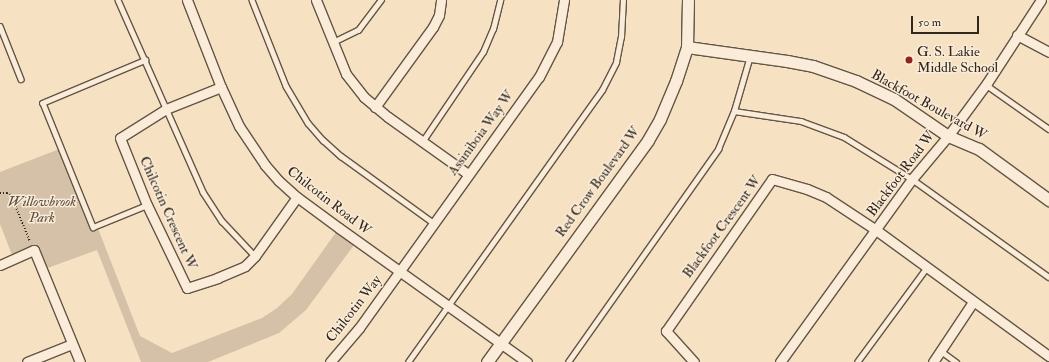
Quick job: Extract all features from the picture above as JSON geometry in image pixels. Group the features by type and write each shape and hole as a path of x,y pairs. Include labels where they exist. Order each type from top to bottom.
{"street":[{"name":"Chilcotin Road W","path":"187,0 238,126 265,165 297,197 527,362"},
{"path":"316,0 346,74 364,97 422,142 468,174"},
{"path":"375,107 433,27 439,15 441,0"},
{"name":"Assiniboia Way W","path":"400,272 435,224 468,174 539,77 557,42 564,0"},
{"name":"Red Crow Boulevard W","path":"487,362 500,342 648,140 670,98 687,47 688,0"},
{"name":"Blackfoot Road W","path":"780,362 912,179 948,136 1041,0"},
{"path":"1017,35 1049,52"},
{"name":"Blackfoot Boulevard W","path":"687,47 813,66 856,81 894,99 948,136 979,149 1049,200"},
{"name":"Chilcotin Crescent W","path":"221,87 166,109 120,138 146,205 187,288 245,266 255,256 297,197"},
{"name":"Blackfoot Crescent W","path":"694,362 666,331 772,179 807,189 826,197 876,230"},
{"path":"876,230 972,302 1049,356"},
{"path":"0,265 34,250 80,362"},
{"name":"Chilcotin Way","path":"330,362 346,346 400,272"},
{"path":"933,362 972,302"},
{"path":"27,362 72,344"}],"lane":[{"path":"118,0 146,60 203,192 222,221 255,256"},
{"path":"252,0 286,86 308,123 323,140 341,156 435,224"},
{"path":"333,42 358,30 381,0"},
{"path":"422,142 483,52 493,29 500,0"},
{"path":"408,362 447,305 602,90 616,62 621,37 623,0"},
{"path":"0,26 21,79"},
{"path":"568,362 718,149 734,111 750,56"},
{"path":"146,60 43,103 93,227 146,205"},
{"path":"985,84 1049,129"},
{"path":"734,111 801,121 844,137 912,179 1049,277"},
{"path":"856,362 926,267"},
{"path":"941,351 956,362"}],"path":[{"path":"0,193 7,193 11,195 34,250"}],"green space":[{"name":"Willowbrook Park","path":"62,148 93,227 97,226 140,336 172,353 262,318 277,308 292,294 339,228 357,241 306,310 279,333 208,362 141,362 97,250 42,270 34,250 14,260 0,224 0,172"}],"place":[{"name":"G. S. Lakie Middle School","path":"909,60"}]}
